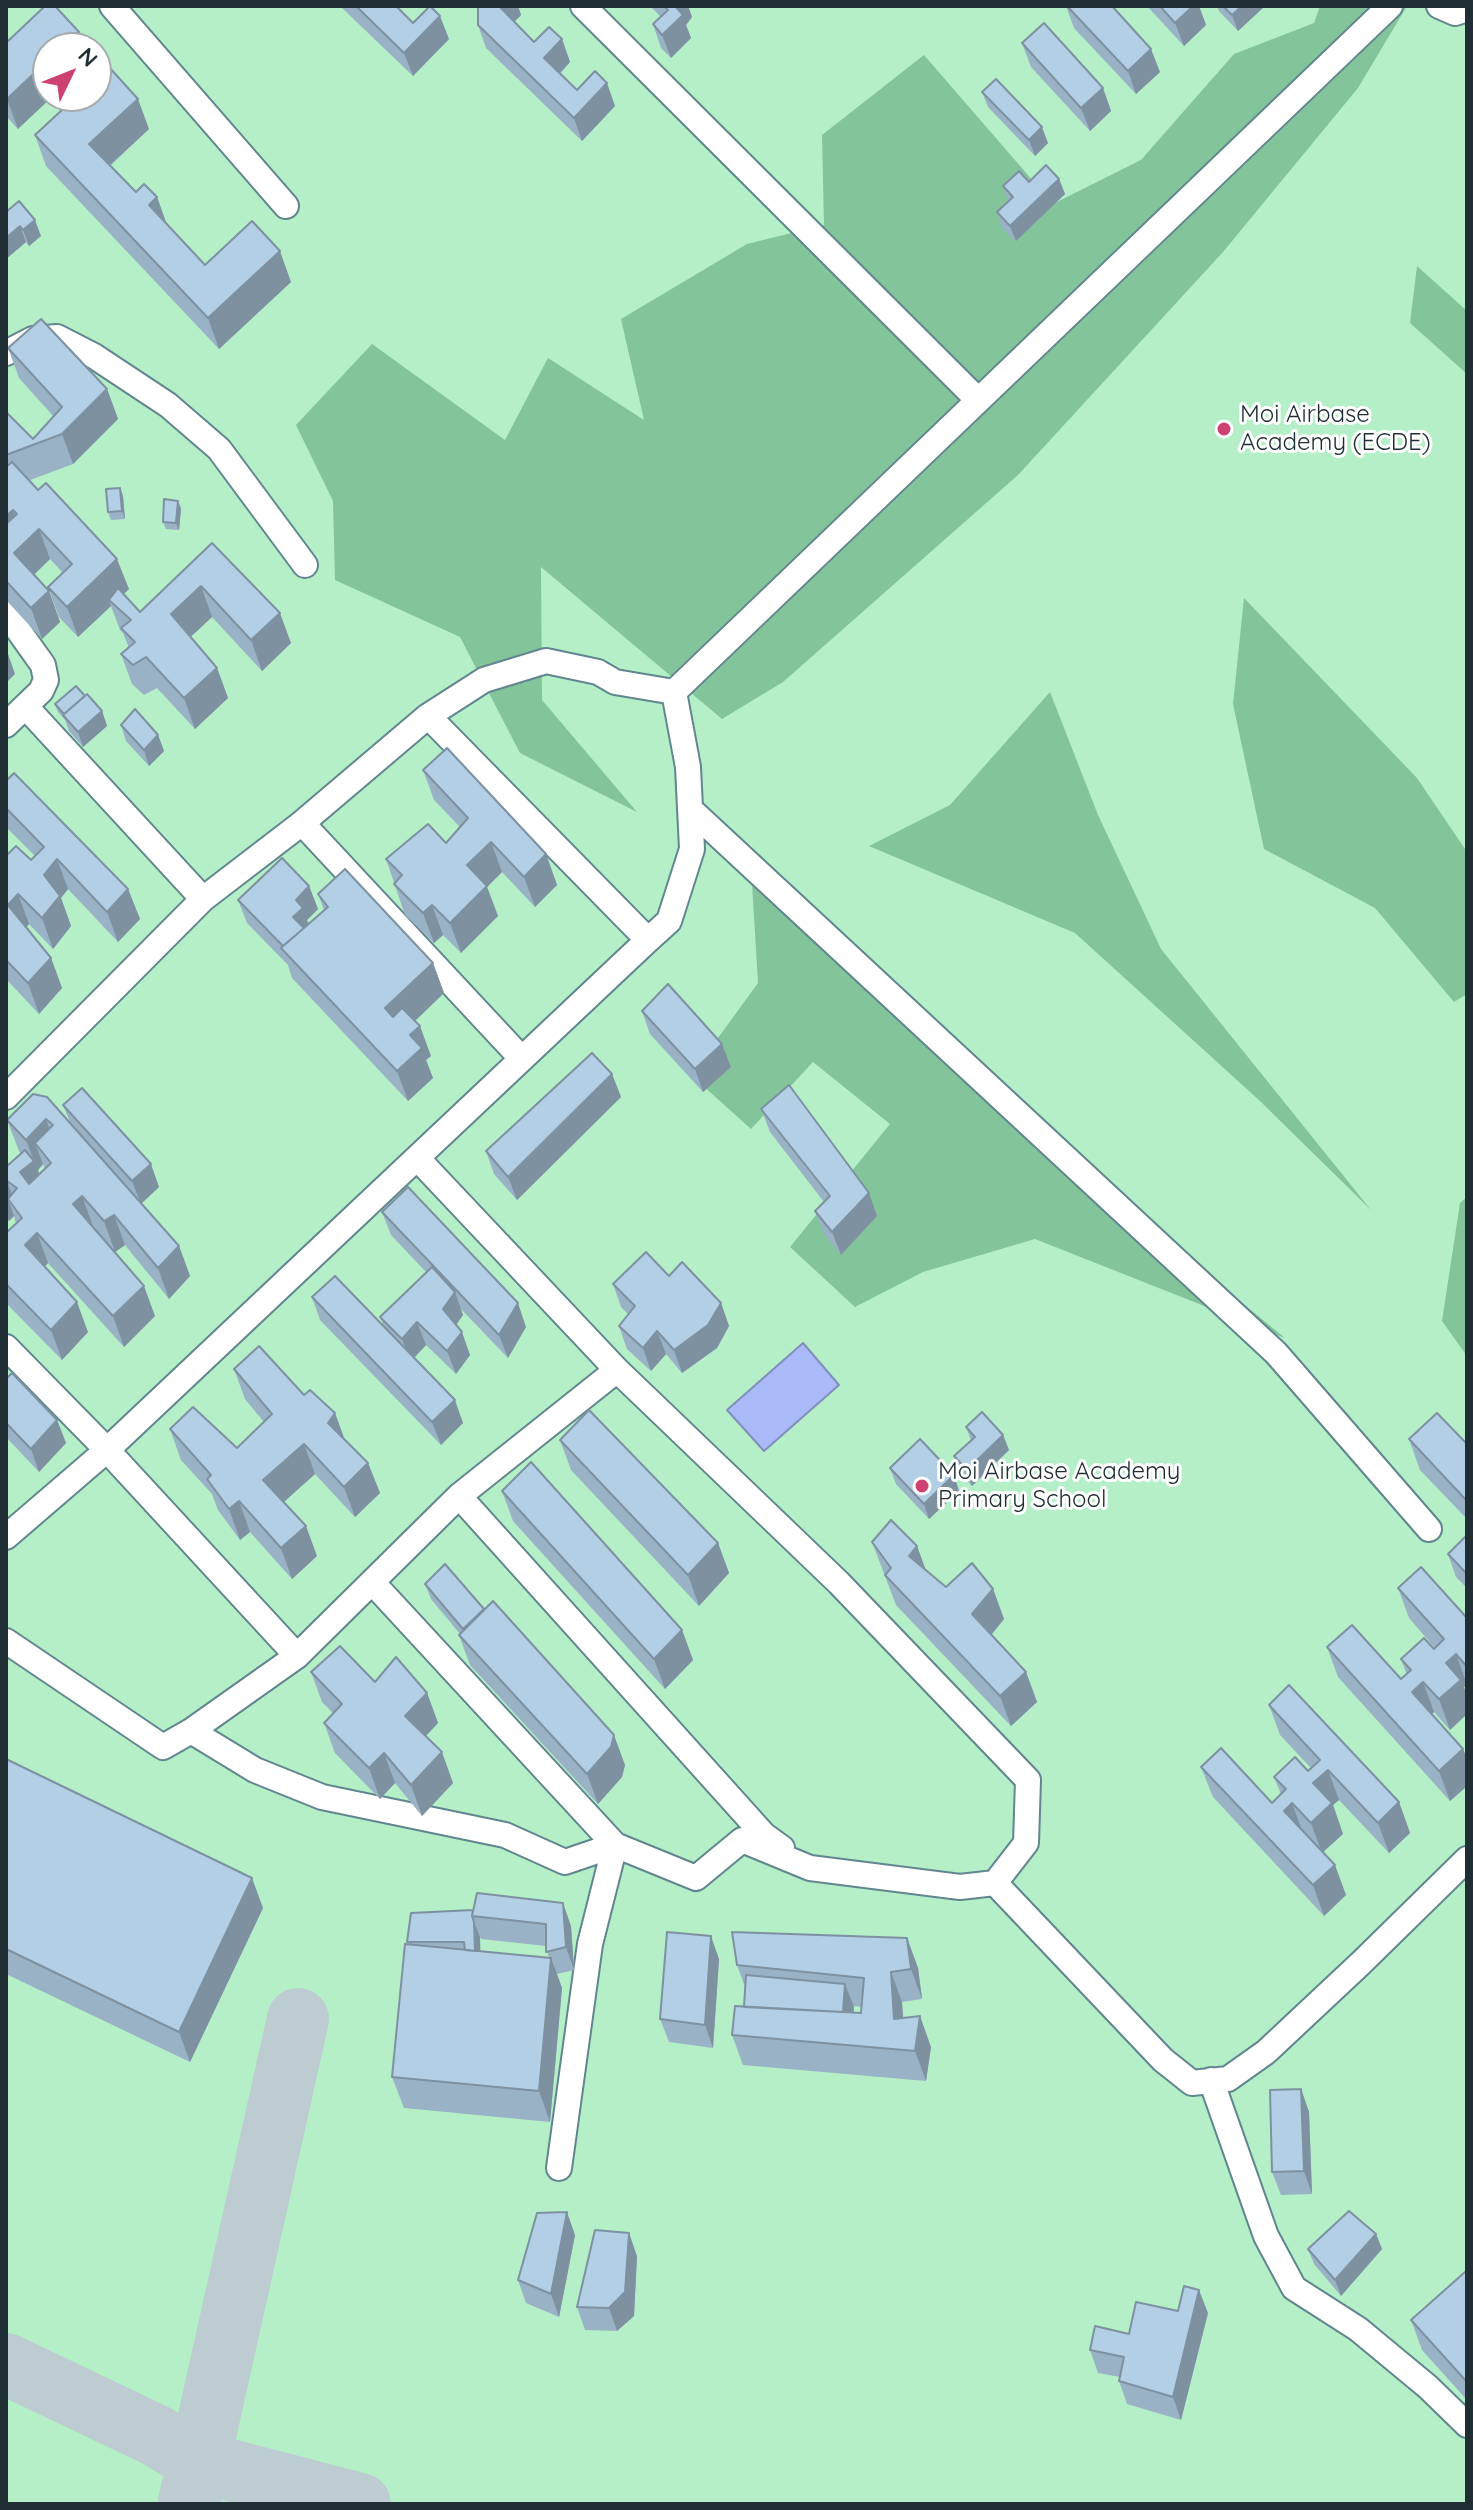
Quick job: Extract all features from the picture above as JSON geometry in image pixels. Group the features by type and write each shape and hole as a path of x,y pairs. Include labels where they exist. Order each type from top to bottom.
{"street":[{"path":"112,6 286,206"},
{"path":"583,6 978,400"},
{"path":"674,692 1390,6"},
{"path":"1439,6 1455,13 1467,9"},
{"path":"6,353 33,339 57,337 94,356 168,405 219,449 305,565"},
{"path":"6,613 43,665 46,680 41,691 6,725"},
{"path":"6,1097 203,899 302,823 428,716 484,680 546,661 598,672 615,682 674,692"},
{"path":"6,1537 107,1450 669,921 692,849 688,767 674,692"},
{"path":"26,707 203,899"},
{"path":"428,716 648,940"},
{"path":"690,809 1276,1353 1429,1529"},
{"path":"302,823 522,1059"},
{"path":"372,1582 615,1845 696,1878 742,1840 810,1868 960,1887 995,1883 1026,1843 1028,1780 839,1583 617,1370 417,1158"},
{"path":"6,1347 107,1450 297,1656"},
{"path":"6,1641 163,1747 191,1731 297,1656 459,1496 617,1370"},
{"path":"459,1496 764,1835 810,1868"},
{"path":"191,1731 255,1770 322,1797 505,1835 565,1862 615,1845"},
{"path":"559,2168 590,1944 615,1845"},
{"path":"995,1883 1163,2060 1192,2083 1228,2079 1266,2052 1467,1859"},
{"path":"1211,2080 1266,2236 1294,2288 1358,2329 1428,2387 1467,2425"}],"green space":[{"path":"6,6 1467,6 1467,2504 6,2504"},
{"path":"1320,6 1407,6 1358,88 1223,252 1018,475 783,682 722,719 541,567 542,700 637,812 520,753 460,637 335,580 333,501 296,425 372,344 505,440 548,358 644,420 621,319 747,244 824,225 822,135 924,55 1053,204 1141,160 1234,54 1314,23"},
{"path":"1417,266 1467,311 1467,374 1410,323"},
{"path":"1244,598 1417,778 1467,852 1467,994 1454,1002 1375,908 1264,849 1233,704"},
{"path":"1050,692 1098,815 1161,949 1371,1210 1260,1101 1075,933 869,846 950,805"},
{"path":"752,884 947,1062 1285,1338 1035,1239 923,1272 855,1307 790,1247 890,1124 813,1062 751,1129 691,1075 758,983"},
{"path":"1467,1197 1467,1356 1442,1321 1460,1203"}],"water":[{"path":"803,1343 839,1385 764,1451 727,1410"}],"building":[{"path":"45,6 55,6 79,32 32,32 32,75 7,99 6,43"},
{"path":"356,6 396,6 413,23 430,6 440,16 404,53"},
{"path":"478,6 499,6 534,42 549,27 562,39 544,58 577,90 595,71 607,83 574,118 478,25"},
{"path":"664,6 675,6 683,15 662,35 653,24 668,10"},
{"path":"1067,6 1112,6 1151,49 1128,71"},
{"path":"1160,6 1193,6 1175,23"},
{"path":"1223,6 1242,6 1232,15"},
{"path":"1044,23 1103,88 1081,108 1022,43"},
{"path":"112,70 138,99 89,144 136,192 144,184 157,197 149,205 205,265 252,221 280,251 208,318 35,135 60,112 112,112"},
{"path":"996,79 1042,127 1029,140 982,92"},
{"path":"1046,165 1059,179 1010,226 997,212 1013,197 1003,186 1019,171 1029,182"},
{"path":"19,201 35,220 23,230 20,226 6,238 6,212"},
{"path":"41,319 107,389 62,434 6,455 6,412 33,439 62,407 8,348"},
{"path":"12,462 38,490 46,483 117,559 67,607 48,587 72,564 39,529 14,553 49,591 31,608 6,581 6,524 17,514 13,510 6,516 6,467"},
{"path":"120,488 122,511 108,512 106,489"},
{"path":"164,499 178,501 176,523 163,522"},
{"path":"212,543 280,613 251,640 201,586 171,614 217,668 184,698 146,657 133,665 121,654 135,642 121,628 131,620 109,600 118,588 140,612"},
{"path":"76,686 85,696 64,714 55,704"},
{"path":"87,694 102,711 78,732 63,715"},
{"path":"135,709 158,735 144,750 121,725"},
{"path":"447,748 546,854 524,877 491,842 467,865 487,886 450,923 432,905 423,913 394,884 402,875 386,859 428,824 446,843 468,818 423,770"},
{"path":"14,773 128,889 107,912 57,859 44,875 60,896 42,918 18,894 8,905 51,958 28,983 6,960 6,856 16,846 31,860 44,847 6,808 6,781"},
{"path":"282,858 309,886 296,900 303,908 293,917 304,928 283,946 238,900"},
{"path":"345,869 433,963 385,1008 393,1017 402,1008 420,1026 410,1035 422,1048 397,1071 281,948 328,907 318,894"},
{"path":"668,984 722,1044 695,1069 642,1011"},
{"path":"592,1053 612,1074 508,1177 486,1151"},
{"path":"789,1085 869,1193 832,1232 815,1211 830,1196 761,1109"},
{"path":"82,1088 151,1164 132,1181 63,1105"},
{"path":"33,1094 47,1097 179,1246 158,1268 114,1215 104,1221 82,1196 73,1204 144,1286 113,1316 37,1233 25,1245 77,1302 51,1330 6,1284 6,1231 22,1218 8,1199 17,1188 6,1182 6,1167 25,1150 34,1161 20,1172 29,1184 51,1163 35,1143 53,1125 46,1119 26,1140 7,1120"},
{"path":"408,1187 518,1303 499,1335 382,1212"},
{"path":"646,1252 669,1276 682,1262 721,1303 708,1325 674,1350 657,1331 643,1348 619,1326 635,1306 613,1284"},
{"path":"432,1267 455,1292 443,1309 462,1332 447,1351 417,1322 402,1339 380,1317"},
{"path":"335,1276 455,1400 432,1422 312,1297"},
{"path":"259,1346 304,1395 310,1390 335,1413 328,1423 368,1463 344,1487 304,1444 263,1480 306,1526 281,1548 239,1501 229,1509 207,1479 211,1475 170,1429 193,1407 237,1448 272,1414 234,1369"},
{"path":"12,1373 57,1420 31,1449 6,1423 6,1379"},
{"path":"589,1410 718,1543 688,1575 560,1440"},
{"path":"982,1412 1003,1435 967,1470 954,1456 975,1437 966,1427"},
{"path":"1437,1413 1467,1444 1467,1501 1409,1439"},
{"path":"920,1439 954,1475 924,1504 890,1468"},
{"path":"531,1462 682,1630 654,1659 502,1491"},
{"path":"891,1520 917,1546 909,1556 946,1587 972,1563 993,1589 972,1614 1026,1672 1000,1696 885,1575 891,1568 872,1542"},
{"path":"1467,1535 1467,1574 1448,1554"},
{"path":"445,1564 484,1609 463,1629 425,1584"},
{"path":"1421,1567 1467,1618 1467,1667 1456,1654 1446,1663 1461,1680 1439,1699 1423,1682 1412,1692 1463,1749 1439,1771 1327,1647 1352,1625 1401,1679 1411,1670 1401,1659 1424,1638 1434,1649 1444,1639 1398,1588"},
{"path":"493,1601 614,1735 611,1747 587,1774 459,1635"},
{"path":"340,1646 375,1682 396,1657 427,1693 405,1716 442,1752 411,1785 384,1753 369,1768 324,1723 342,1704 311,1672"},
{"path":"1289,1685 1399,1802 1378,1823 1328,1770 1313,1783 1332,1803 1311,1823 1292,1803 1284,1811 1335,1865 1313,1885 1201,1767 1221,1748 1272,1803 1286,1789 1274,1777 1295,1757 1308,1771 1320,1760 1269,1705"},
{"path":"6,1759 252,1878 179,2032 6,1949"},
{"path":"477,1893 563,1903 566,1947 546,1952 546,1924 472,1916"},
{"path":"473,1910 475,1951 465,1950 464,1942 407,1942 411,1913"},
{"path":"667,1932 711,1936 705,2025 660,2019"},
{"path":"732,1932 907,1938 911,1969 891,1972 894,2019 920,2016 915,2051 732,2035 735,2006 861,2013 864,1978 737,1965"},
{"path":"405,1944 551,1958 539,2091 392,2077"},
{"path":"746,1975 845,1984 843,2012 744,2007"},
{"path":"1301,2089 1304,2171 1272,2172 1270,2090"},
{"path":"1349,2211 1376,2234 1335,2280 1308,2249"},
{"path":"567,2212 551,2294 518,2280 537,2213"},
{"path":"595,2230 629,2233 625,2292 609,2308 577,2307"},
{"path":"1465,2272 1467,2274 1467,2382 1411,2320"},
{"path":"1184,2286 1199,2290 1173,2397 1119,2381 1124,2357 1090,2350 1095,2326 1129,2334 1136,2302 1178,2311"}],"taxiway":[{"path":"6,2364 157,2436 199,2462 298,2019"},
{"path":"189,2501 199,2462 360,2504"}],"place":[{"name":"Moi Airbase Academy (ECDE)","path":"1224,429"},
{"name":"Moi Airbase Academy Primary School","path":"922,1486"}]}
